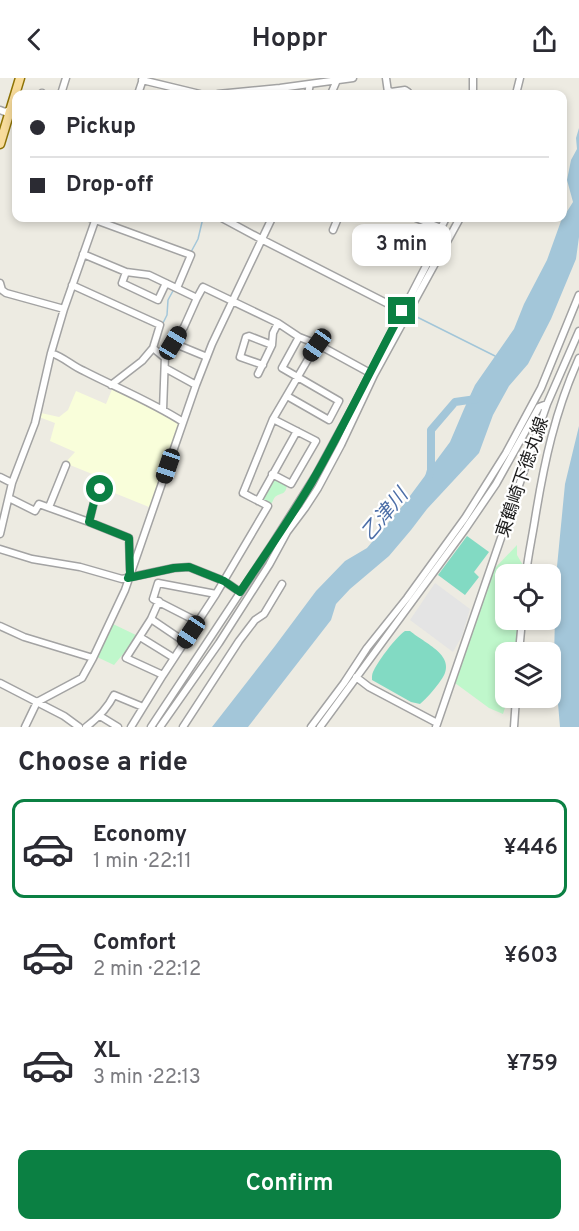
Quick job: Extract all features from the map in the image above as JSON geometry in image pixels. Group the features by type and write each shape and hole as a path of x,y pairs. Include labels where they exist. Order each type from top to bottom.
{"main road":[{"path":"0,144 12,113"}],"street":[{"path":"284,90 353,78"},
{"path":"143,79 185,90"},
{"path":"333,90 338,80"},
{"path":"309,90 310,84"},
{"path":"0,534 12,483 35,423 51,353 92,222"},
{"path":"103,222 190,255 177,288"},
{"path":"229,222 402,311"},
{"path":"25,727 37,702 82,678 93,658 122,596 207,357 270,222"},
{"path":"333,230 337,222"},
{"path":"426,222 441,228"},
{"path":"152,727 316,475 426,266 444,222"},
{"path":"160,727 219,643 270,565 287,532 318,488 374,375 458,222"},
{"path":"426,266 441,252"},
{"path":"83,254 126,272 149,275 197,298"},
{"path":"126,272 122,284 158,300 166,283"},
{"path":"0,283 2,290 6,293 64,309"},
{"path":"72,285 160,325 153,348 142,361 111,385"},
{"path":"163,410 165,358 184,327 203,287 278,323 369,373"},
{"path":"311,727 465,518 506,453 541,388 579,294"},
{"path":"258,374 272,345 273,333 278,323"},
{"name":"東鶴崎下徳丸線","path":"436,725 547,404 579,331"},
{"path":"263,365 240,357 246,337 249,336 272,345"},
{"path":"287,396 329,420 339,401 282,368 299,336"},
{"path":"173,343 207,357"},
{"path":"131,727 216,594 268,506 243,493 273,418 317,345"},
{"path":"153,348 165,358"},
{"path":"51,353 62,356 81,370 183,422"},
{"path":"527,564 545,459 560,407 579,358"},
{"path":"165,368 196,385"},
{"path":"320,727 466,528 496,484 539,407 547,404"},
{"path":"272,474 291,484 316,441 273,418"},
{"path":"258,501 297,431"},
{"path":"49,507 66,465"},
{"path":"0,477 12,483"},
{"path":"89,522 96,494 100,489"},
{"path":"9,498 35,511 39,504 129,538 129,576"},
{"path":"0,549 32,559 61,563 122,579 189,567 224,581 240,592"},
{"path":"198,622 153,599 158,583 216,594"},
{"path":"183,727 239,641 255,620 264,614 282,584"},
{"path":"159,601 151,619 126,657 163,675"},
{"path":"151,619 185,642"},
{"path":"0,626 24,638 93,658"},
{"path":"140,637 174,658"},
{"path":"356,677 369,687 436,725"},
{"path":"0,683 64,716 79,727"},
{"path":"86,727 100,716 114,695 142,707"},
{"path":"514,727 515,708"},
{"path":"100,716 118,727"}],"shaded area":[{"path":"113,387 181,424 152,506 149,507 102,488 102,478 65,463 75,452 50,441 55,423 39,417 41,413 59,417 68,410 76,391 106,404"},
{"path":"275,478 287,484 284,492 275,497 271,504 262,497 272,479"},
{"path":"517,545 517,555 522,564 499,564"},
{"path":"494,569 495,630 518,630 517,642 495,642 495,708 505,708 503,714 489,708 455,683"},
{"path":"435,583 470,609 462,636 453,652 410,620"},
{"path":"113,624 138,636 114,665 97,657"}],"green space":[{"path":"467,536 489,552 474,572 479,577 465,595 438,575"},
{"path":"405,631 410,631 432,647 444,659 446,666 445,674 439,683 420,704 411,702 372,680 380,661"}],"water":[{"path":"579,128 579,237 576,259 551,319 528,364 509,386 493,415 479,453 427,509 389,556 336,604 331,620 248,727 212,727 316,591 345,561 367,548 404,504 450,442 475,385 514,329 547,260 561,222 567,222 567,212 573,202 567,180 571,160 577,149 576,138"},
{"path":"579,426 579,727 560,727 558,708 561,708 561,642 554,642 555,630 561,630 561,564 557,564 565,484"}],"waterway":[{"path":"191,252 198,239 202,222"},
{"path":"163,323 167,315 168,300 174,289"},
{"path":"411,314 495,356"},
{"name":"乙津川","path":"429,477 431,430 455,402 476,399"}],"route":[{"path":"100,489 96,494 89,522 129,538 130,573 128,578 189,567 224,581 240,592 316,475 402,311"}]}
